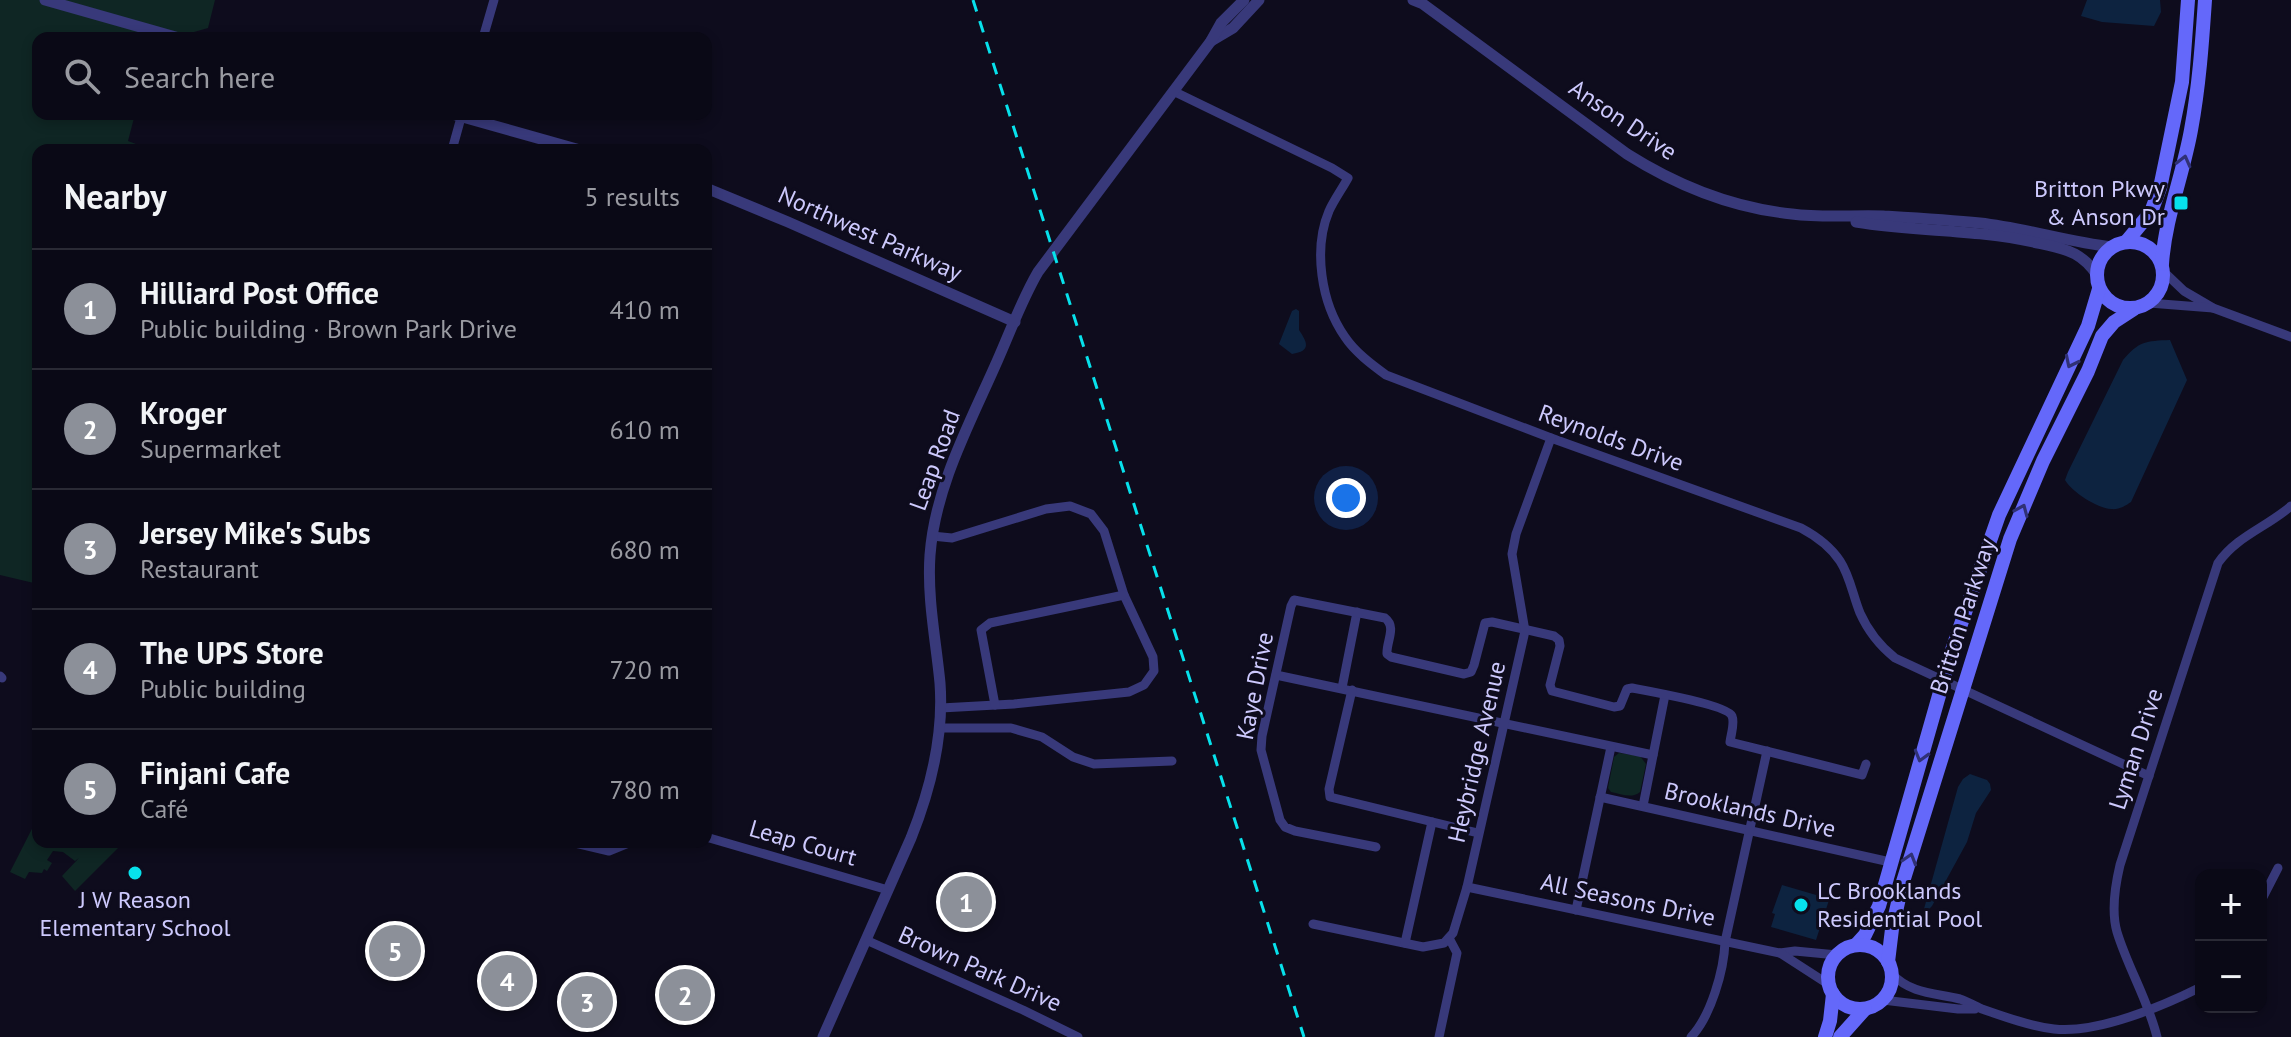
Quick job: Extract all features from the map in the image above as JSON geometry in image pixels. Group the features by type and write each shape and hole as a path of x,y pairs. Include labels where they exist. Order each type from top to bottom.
{"main road":[{"path":"2188,0 2182,82 2160,188 2151,212 2101,259 2098,282 2105,298 2124,308 2134,309 2149,303 2163,284 2163,243 2191,132 2199,83 2205,0"},
{"path":"2119,245 2138,243 2148,247 2156,254 2162,268"},
{"name":"Britton Parkway","path":"1856,945 1875,918 1943,681 1999,515 2088,326 2098,282"},
{"name":"Britton Parkway","path":"1890,968 1892,929 1902,885 2010,539 2102,336 2114,322 2134,309"},
{"path":"1825,1037 1830,1021 1830,963 1845,948 1856,945 1871,947 1878,951 1890,968 1891,983 1883,1000 1865,1009 1840,1037"},
{"path":"1830,989 1847,1007 1865,1009"}],"street":[{"path":"45,0 158,32"},
{"path":"485,32 494,0"},
{"name":"Leap Road","path":"823,1037 921,813 933,770 941,708 930,584 932,536 948,473 1038,272 1211,41 1221,23 1244,0"},
{"name":"Leap Road","path":"1211,41 1233,28 1259,0"},
{"name":"Anson Drive","path":"1419,1 1590,128 1657,172 1700,191 1746,206 1787,214 1879,226 1982,233 2054,246 2075,254 2090,265 2098,282"},
{"name":"Reynolds Drive","path":"1173,91 1348,178 1329,211 1321,254 1322,274 1332,314 1342,332 1369,363 1386,375 1813,534 1840,561 1860,613 1879,643 1895,658 2149,776"},
{"path":"453,144 457,120"},
{"path":"475,120 559,144"},
{"name":"Northwest Parkway","path":"712,190 1015,322"},
{"name":"Anson Drive","path":"1823,217 1880,216 1983,223 2119,245"},
{"path":"2162,268 2184,291 2213,308 2291,337"},
{"path":"2149,303 2213,308"},
{"name":"Heybridge Avenue","path":"1449,938 1456,927 1467,887 1525,631 1512,554 1516,534 1551,438"},
{"path":"932,536 952,538 1046,509 1070,506 1091,514 1104,531 1124,595 1153,657 1154,671 1144,685 1129,692 941,708"},
{"name":"Lyman Drive","path":"2157,1037 2150,1010 2117,931 2115,886 2120,865 2218,563 2239,540 2270,523 2291,506"},
{"path":"995,705 981,630 990,623 1124,595"},
{"name":"Kaye Drive","path":"1357,612 1294,600 1261,750 1280,820 1285,827 1376,847"},
{"path":"1478,833 1330,797 1357,612 1385,618 1389,622 1387,654 1391,657 1464,674 1471,672 1485,623 1492,622 1554,636 1559,640 1550,685 1552,691 1614,707 1620,706 1627,689 1665,695 1728,710 1733,720 1730,742 1862,775 1866,764"},
{"name":"Brooklands Drive","path":"1276,675 1653,755"},
{"path":"1643,806 1665,695"},
{"path":"940,728 1011,728 1042,737 1073,757 1094,764 1172,761"},
{"path":"1576,910 1611,747"},
{"path":"1691,1037 1697,1031 1716,990 1767,751"},
{"name":"Brooklands Drive","path":"1600,797 1890,862"},
{"path":"1405,943 1432,822"},
{"name":"Leap Court","path":"712,839 888,890"},
{"path":"596,848 609,851 616,848"},
{"path":"2267,889 2278,868"},
{"name":"All Seasons Drive","path":"1467,887 1780,953 1795,951 1837,955"},
{"path":"1313,924 1423,947 1436,946 1449,938 1457,953 1439,1037"},
{"name":"Brown Park Drive","path":"866,940 1078,1037"},
{"name":"All Seasons Drive","path":"1780,953 1830,989"},
{"path":"1890,968 1910,988 1961,999 1981,1009 2043,1026 2071,1030 2150,1010 2195,990"},
{"path":"1883,1000 1981,1009"}],"green space":[{"path":"0,0 215,0 208,28 194,32 32,32 32,120 133,120 128,141 136,144 32,144 32,583 0,575"},
{"path":"1619,753 1640,756 1646,764 1637,794 1622,795 1608,788 1614,757"},
{"path":"32,829 32,848 118,848 75,891 62,876 79,858 75,861 63,852 53,851 47,860 52,863 42,873 29,872 25,879 10,872"}],"water":[{"path":"2087,0 2160,0 2161,12 2154,26 2102,22 2081,16"},
{"path":"1292,311 1299,311 1299,330 1306,345 1303,351 1292,354 1279,344"},
{"path":"2170,340 2187,380 2131,502 2117,509 2092,503 2068,485 2065,480 2068,472 2123,360 2144,343"},
{"path":"1970,774 1987,780 1991,790 1976,813 1967,842 1932,906 1922,916 1958,787"},
{"name":"LC Brooklands Residential Pool","path":"1782,885 1830,897 1816,940 1771,927 1775,914 1772,913"}],"railway":[{"path":"973,0 1304,1037"}],"place":[{"name":"Britton Pkwy & Anson Dr","path":"2181,203"},
{"name":"J W Reason Elementary School","path":"135,873"},
{"name":"Hilliard Post Office","path":"966,902"},
{"name":"LC Brooklands Residential Pool","path":"1801,905"},
{"name":"Finjani Cafe","path":"395,951"},
{"name":"The UPS Store","path":"507,981"},
{"name":"Kroger","path":"685,995"},
{"name":"Jersey Mike's Subs","path":"587,1002"}]}
